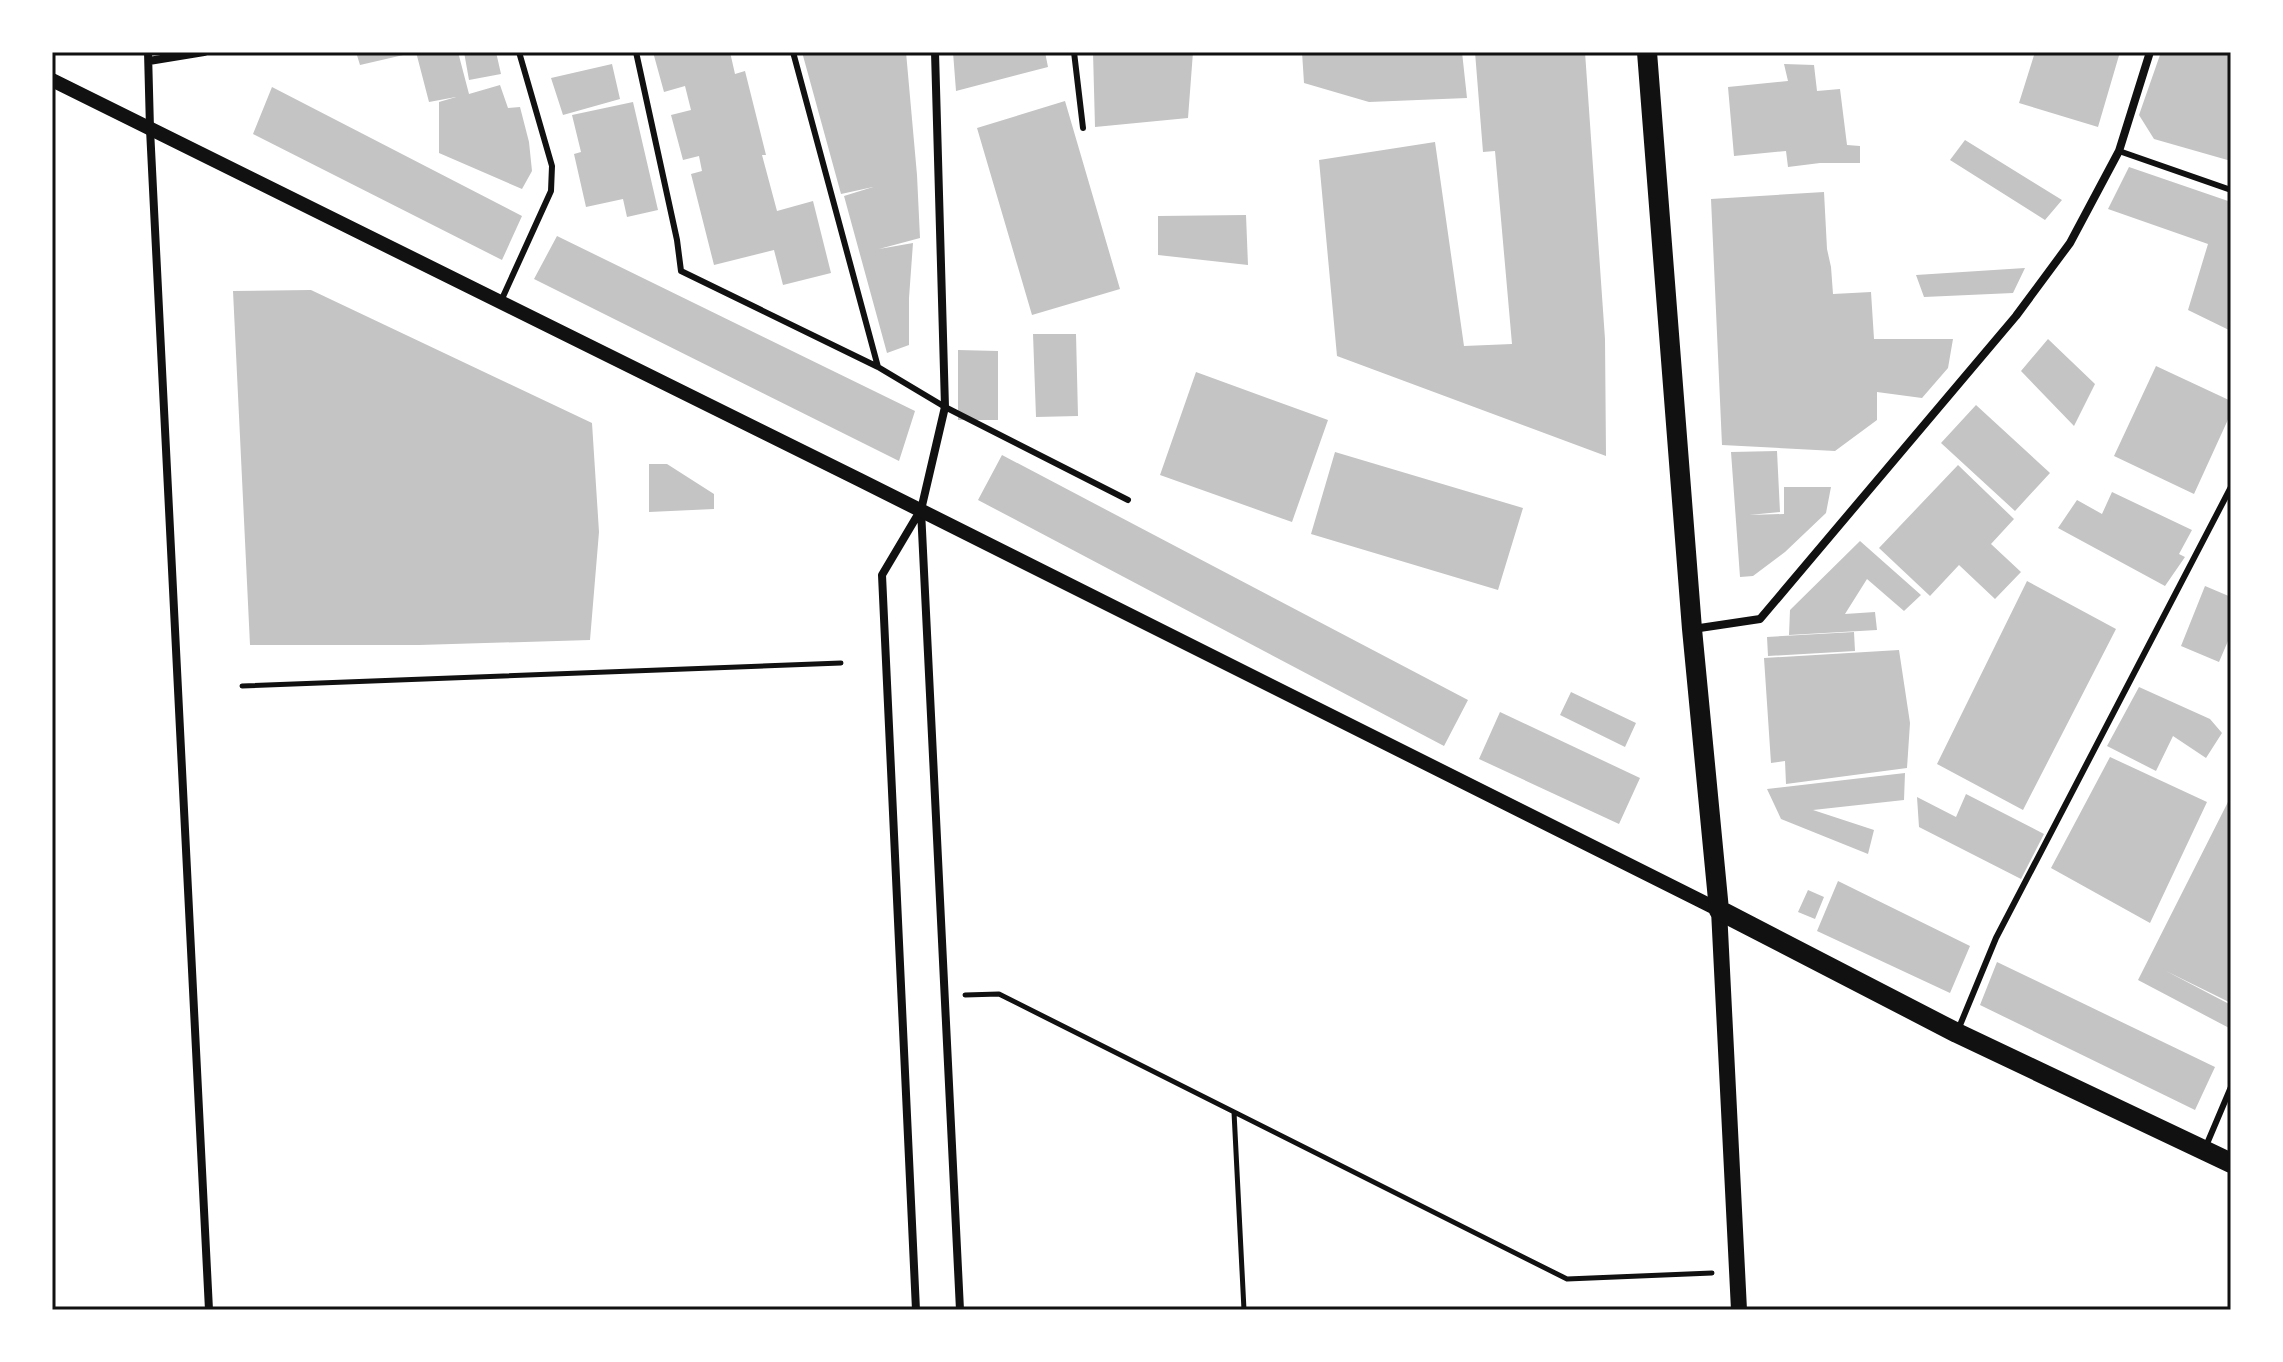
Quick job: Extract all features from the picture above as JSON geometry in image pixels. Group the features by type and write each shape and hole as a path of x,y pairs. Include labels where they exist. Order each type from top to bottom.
{"main road":[{"path":"1647,52 1692,629 1719,910 1739,1310"},
{"path":"1719,910 1957,1033 2231,1163"}],"street":[{"path":"204,52 148,57 209,1310"},
{"path":"935,52 945,407 921,510 960,1310"},
{"path":"1692,629 1760,619 2016,316 2070,243 2119,151 2150,52"},
{"path":"52,80 1719,910"},
{"path":"916,1310 882,575 921,510"}],"lane":[{"path":"501,302 551,191 552,166 519,52"},
{"path":"636,52 681,271 878,367 945,407 1128,500"},
{"path":"793,52 878,367"},
{"path":"1074,52 1083,128"},
{"path":"2119,151 2231,190"},
{"path":"1957,1033 1996,938 2231,487"},
{"path":"2204,1149 2231,1087"}],"path":[{"path":"242,686 841,663"},
{"path":"944,996 999,994 1567,1279 1737,1272"},
{"path":"1234,1112 1244,1310"}],"building":[{"path":"356,52 412,52 412,53 360,65"},
{"path":"416,52 458,52 469,94 500,85 508,108 520,107 532,171 522,189 439,153 439,102 456,97 429,102"},
{"path":"464,52 496,52 501,74 469,80"},
{"path":"653,52 730,52 735,74 745,71 777,211 813,201 831,273 783,285 774,250 714,265 691,174 702,171 699,156 683,160 671,115 691,110 685,86 664,92"},
{"path":"802,52 906,52 920,238 879,249 913,243 909,345 887,353 844,196 873,187 841,194"},
{"path":"953,52 1045,52 1048,67 956,91"},
{"path":"1093,52 1193,52 1188,118 1095,127"},
{"path":"1302,52 1462,52 1467,98 1369,102 1304,83"},
{"path":"1475,52 1585,52 1605,339 1606,456 1337,356 1319,160 1435,142 1464,346 1512,344 1495,151 1483,152"},
{"path":"2035,52 2120,52 2098,127 2019,103"},
{"path":"2161,52 2231,52 2231,161 2154,139 2139,115"},
{"path":"612,64 620,99 563,115 551,78"},
{"path":"1784,64 1814,65 1817,91 1840,89 1847,145 1860,146 1860,163 1788,167 1786,151 1734,156 1728,87 1788,81"},
{"path":"272,87 522,216 502,260 253,134"},
{"path":"1065,101 1120,289 1032,315 977,128"},
{"path":"633,102 658,210 627,217 623,199 586,207 574,154 581,152 572,115"},
{"path":"1965,140 2062,200 2045,220 1950,160"},
{"path":"2129,167 2231,202 2231,331 2188,310 2208,244 2108,209"},
{"path":"1824,192 1833,294 1871,292 1874,339 1953,339 1948,368 1922,398 1877,392 1877,420 1835,451 1722,445 1711,199"},
{"path":"1246,215 1248,265 1158,255 1158,216"},
{"path":"557,236 915,411 899,461 534,279"},
{"path":"2025,268 2013,293 1924,297 1916,275"},
{"path":"311,290 592,423 599,532 590,640 419,645 250,645 233,291"},
{"path":"1033,334 1076,334 1078,416 1036,417"},
{"path":"2048,339 2095,384 2074,426 2021,371"},
{"path":"958,350 998,351 998,420 958,420"},
{"path":"2156,366 2231,401 2231,413 2194,494 2114,456"},
{"path":"1196,372 1328,420 1292,522 1160,475"},
{"path":"1976,405 2050,473 2015,511 1941,443"},
{"path":"1777,451 1780,512 1749,515 1784,514 1784,487 1831,487 1826,513 1785,552 1753,576 1740,577 1731,452"},
{"path":"1335,452 1523,508 1498,590 1311,534"},
{"path":"1002,455 1468,700 1444,746 978,500"},
{"path":"649,464 667,464 714,494 714,509 649,512"},
{"path":"1958,465 2014,519 1991,544 2021,572 1995,599 1959,565 1930,596 1879,548"},
{"path":"2112,492 2192,530 2179,554 2185,557 2165,586 2058,528 2077,500 2102,514"},
{"path":"1860,541 1921,595 1904,611 1867,579 1845,614 1875,612 1877,630 1789,635 1790,610"},
{"path":"2027,581 2116,629 2023,810 1937,764"},
{"path":"2205,586 2231,597 2231,634 2219,662 2181,646"},
{"path":"1854,632 1855,651 1768,656 1767,637"},
{"path":"1899,650 1910,723 1907,768 1786,784 1785,761 1771,763 1764,658"},
{"path":"2139,687 2210,719 2222,733 2206,758 2173,736 2156,771 2107,746"},
{"path":"1571,692 1636,723 1625,747 1560,715"},
{"path":"1500,712 1640,778 1619,824 1479,759"},
{"path":"2110,757 2207,802 2150,923 2051,868"},
{"path":"1905,773 1904,800 1813,810 1874,830 1868,854 1781,819 1767,789"},
{"path":"1966,794 2044,834 2021,879 1919,827 1917,797 1956,817"},
{"path":"2231,796 2231,1003 2166,971 2231,1005 2231,1029 2138,980"},
{"path":"1838,881 1970,946 1950,993 1817,931"},
{"path":"1808,890 1824,897 1815,919 1798,912"},
{"path":"1997,962 2215,1067 2195,1110 1980,1005"}]}
